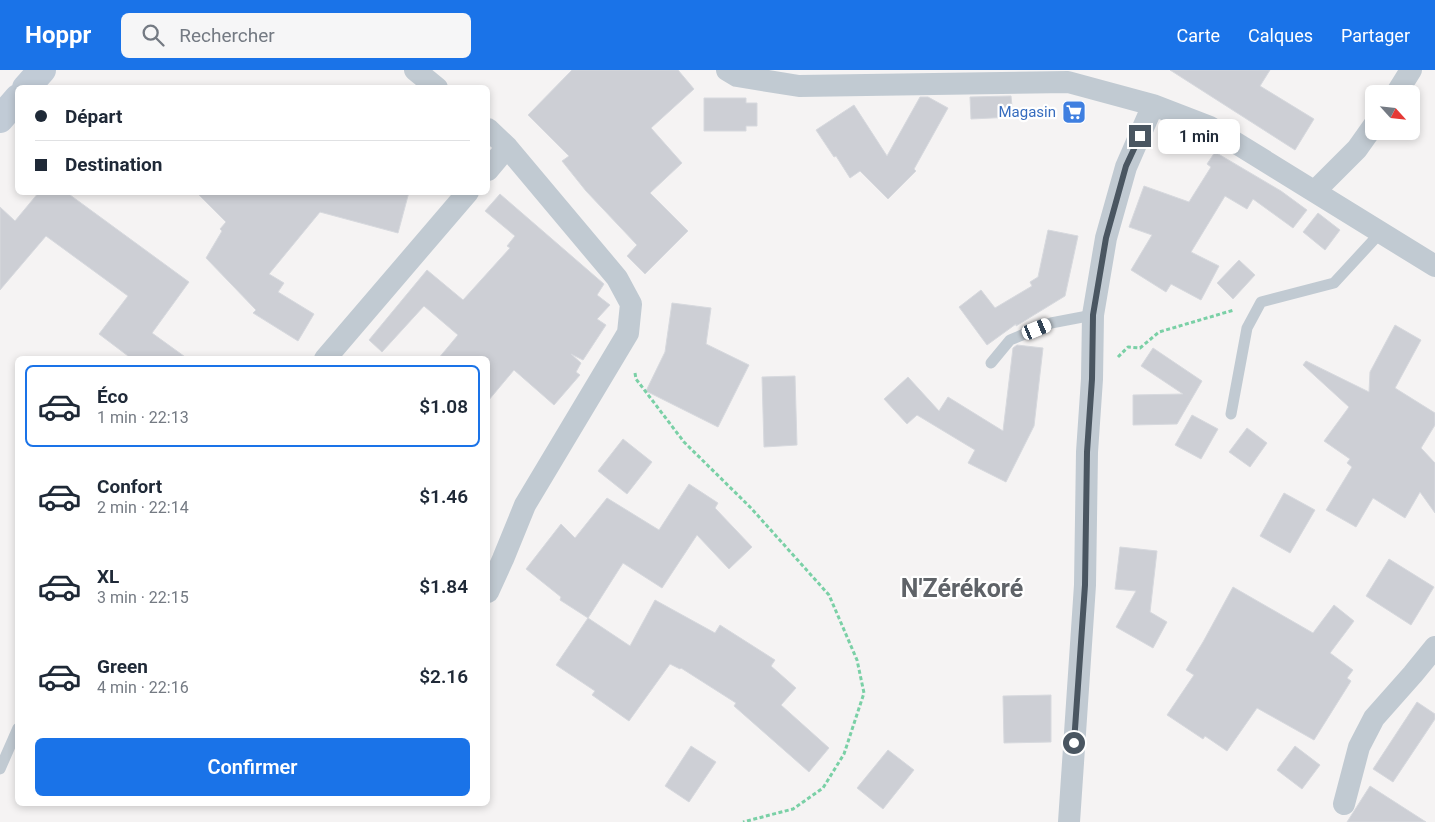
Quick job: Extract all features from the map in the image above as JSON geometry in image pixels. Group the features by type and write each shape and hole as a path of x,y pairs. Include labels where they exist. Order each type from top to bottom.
{"street":[{"path":"29,85 42,70"},
{"path":"415,70 433,85"},
{"path":"727,70 737,76 799,86 1068,82 1153,105 1210,127 1435,266"},
{"path":"1402,85 1411,70"},
{"path":"0,118 15,101"},
{"path":"1069,822 1085,585 1087,452 1092,379 1093,315 1106,238 1126,166 1153,105"},
{"path":"490,131 507,147 617,278 631,304 628,333 525,505 490,588"},
{"path":"1315,191 1357,148 1365,137"},
{"path":"490,168 507,147"},
{"path":"328,356 465,195"},
{"path":"1344,804 1359,747 1374,718 1435,647"}],"lane":[{"path":"1231,414 1247,328 1261,302 1334,283 1381,232"},
{"path":"991,364 1010,340 1051,323 1093,315"},
{"path":"0,769 15,735"}],"path":[{"path":"1092,379 1128,348 1133,346 1140,348 1159,332 1261,302"},
{"path":"628,333 636,378 684,442 751,508 829,595 857,660 864,694 844,754 823,788 793,808 743,822"}],"building":[{"path":"572,70 678,70 694,89 651,128 682,163 650,193 688,231 645,274 627,256 637,245 586,191 562,161 569,156 528,115"},
{"path":"1170,70 1270,70 1260,86 1314,119 1295,150"},
{"path":"1011,96 1013,117 971,119 970,97"},
{"path":"920,97 928,97 948,108 914,169 916,171 888,199 860,171 850,178 816,130 854,105 887,156"},
{"path":"704,98 746,98 746,103 757,103 757,126 746,126 746,131 704,131"},
{"path":"1215,152 1281,191 1307,210 1293,228 1253,199 1247,209 1225,196 1191,252 1219,266 1201,300 1171,284 1166,292 1131,270 1152,235 1129,227 1144,186 1189,202 1211,167 1207,164"},
{"path":"500,194 604,284 597,295 610,305 597,319 606,325 583,360 571,354 581,363 576,372 580,375 554,405 514,370 490,399 490,356 440,356 458,335 424,306 382,352 369,340 427,270 463,300 510,248 507,246 515,236 485,211"},
{"path":"37,195 70,195 189,282 152,333 184,356 128,356 99,334 128,296 46,236 0,290 0,207 15,221"},
{"path":"199,195 408,195 398,233 320,212 269,274 284,283 278,292 314,314 298,341 253,313 256,310 206,258 222,231 220,229 226,222"},
{"path":"1318,213 1340,230 1325,250 1303,232"},
{"path":"1048,230 1078,236 1065,296 1016,326 1016,324 987,345 959,307 981,290 995,308 1032,286 1030,282 1038,277"},
{"path":"1239,260 1255,275 1233,299 1217,283"},
{"path":"672,303 711,308 706,344 749,365 718,427 646,391 665,352"},
{"path":"1395,325 1421,340 1395,388 1435,413 1435,425 1421,448 1435,463 1435,513 1420,492 1405,518 1373,498 1356,527 1326,510 1352,467 1347,463 1350,459 1324,441 1349,407 1303,365 1306,361 1369,392 1370,372"},
{"path":"1017,345 1043,348 1034,426 1006,482 968,463 975,450 917,415 907,424 884,399 908,377 939,411 948,397 1003,431 1013,348"},
{"path":"1153,348 1202,381 1177,424 1133,425 1133,395 1183,394 1141,366"},
{"path":"795,376 797,445 764,447 762,377"},
{"path":"1192,415 1218,429 1201,459 1175,445"},
{"path":"1247,428 1267,443 1250,467 1229,452"},
{"path":"623,439 652,462 627,494 598,471"},
{"path":"689,484 718,503 715,508 752,547 729,569 697,535 662,588 623,563 588,618 560,600 561,597 526,569 561,524 575,538 607,498 659,530"},
{"path":"1284,493 1315,510 1290,553 1260,536"},
{"path":"1120,547 1157,551 1150,612 1167,622 1153,648 1116,627 1136,591 1115,589"},
{"path":"1389,559 1434,587 1411,625 1366,596"},
{"path":"1233,587 1313,633 1334,605 1354,621 1330,653 1353,670 1347,678 1351,681 1314,740 1257,708 1227,751 1205,736 1203,739 1167,715 1194,675 1186,670"},
{"path":"655,600 715,633 720,625 775,660 771,666 796,688 781,705 829,748 809,772 734,706 736,703 681,668 670,664 629,721 592,695 595,691 556,665 588,618 630,646"},
{"path":"1051,695 1051,742 1004,743 1003,696"},
{"path":"1417,702 1435,714 1435,719 1393,782 1373,769"},
{"path":"691,746 716,762 689,802 665,786"},
{"path":"1295,746 1320,765 1302,789 1277,770"},
{"path":"888,750 914,770 883,809 857,788"},
{"path":"1370,786 1426,822 1347,822"}],"place":[{"name":"Magasin","path":"1074,112"}],"district":[{"name":"N'Zérékoré","path":"962,588"}],"route":[{"path":"1074,743 1085,585 1087,452 1092,379 1093,315 1106,238 1126,166 1140,136"}]}
